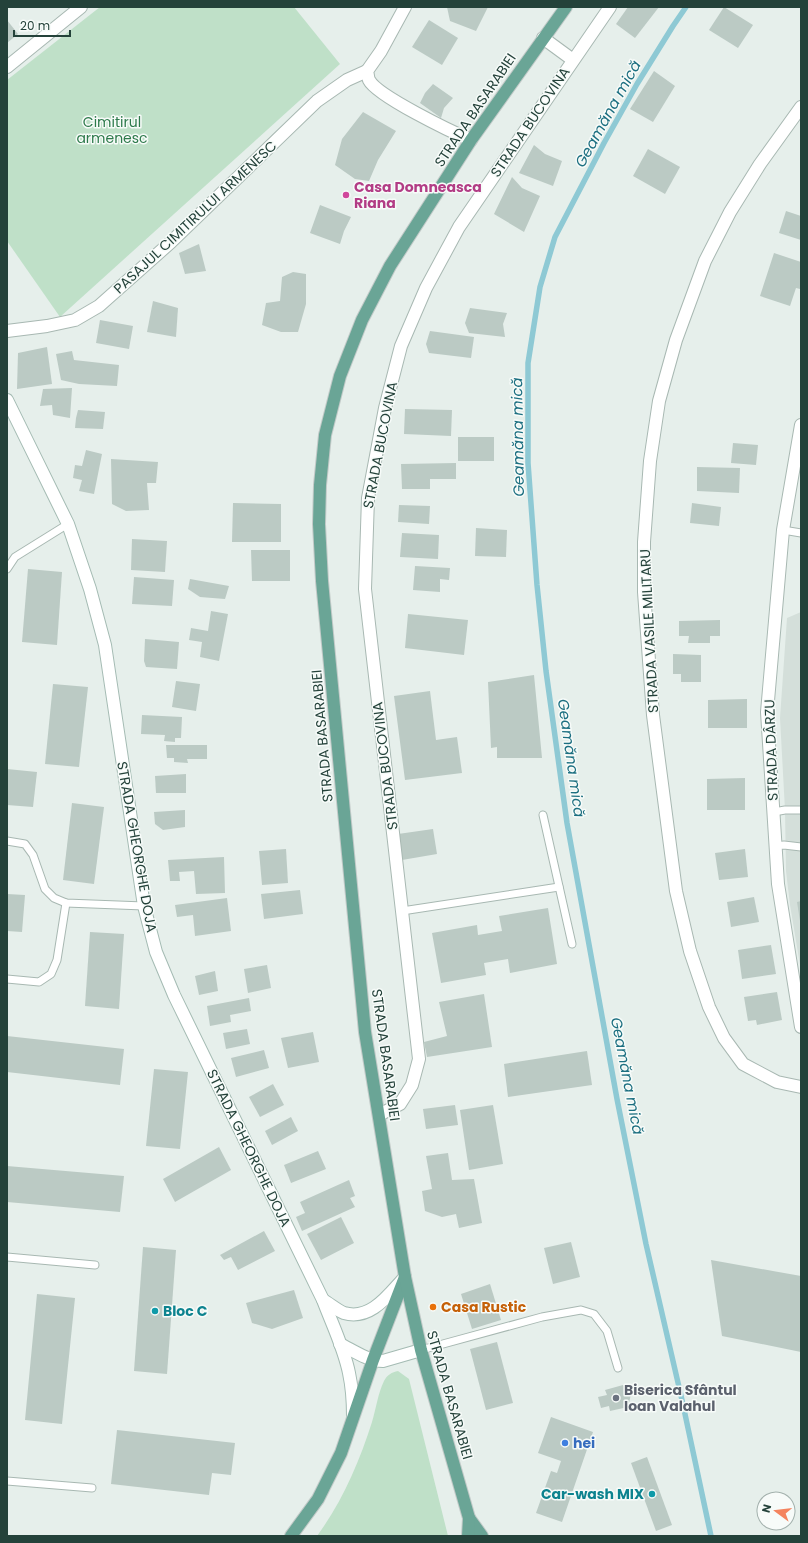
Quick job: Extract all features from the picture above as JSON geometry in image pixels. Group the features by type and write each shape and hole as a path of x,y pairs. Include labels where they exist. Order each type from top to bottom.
{"main road":[{"name":"STRADA BASARABIEI","path":"469,1518 421,1350 405,1278 365,1032 323,588 319,524 320,485 325,435 338,383 362,320 390,266 471,140 566,7"},
{"path":"291,1536 314,1505 332,1474 341,1454 373,1360 405,1278"},
{"path":"468,1536 469,1518"},
{"path":"469,1518 482,1536"}],"street":[{"path":"7,66 81,7"},
{"path":"405,7 381,51 367,71 370,81 385,95 446,129 471,140"},
{"name":"STRADA BUCOVINA","path":"379,1115 400,1104 412,1085 419,1059 365,589 368,498 384,408 401,346 426,288 455,233 610,7"},
{"path":"543,38 573,60"},
{"name":"PASAJUL CIMITIRULUI ARMENESC","path":"7,331 47,326 75,320 99,306 171,242 317,101 347,80 367,71"},
{"name":"STRADA VASILE MILITARU","path":"801,107 760,164 730,212 705,261 676,340 659,401 650,461 644,557 644,592 653,715 676,891 690,951 709,1007 724,1038 743,1064 777,1082 801,1087"},
{"name":"STRADA GHEORGHE DOJA","path":"7,400 68,524 90,589 105,645 144,906 156,952 174,995 323,1300 340,1344 351,1380 353,1419"},
{"name":"STRADA DÂRZU","path":"801,425 783,530 767,712 774,812 774,846 778,884 801,1026"},
{"path":"323,1300 343,1312 357,1314 364,1313 374,1308 405,1278"},
{"path":"340,1344 373,1360 383,1361 421,1350"}],"lane":[{"path":"7,569 15,557 68,524"},
{"path":"783,530 801,533"},
{"path":"774,812 801,810"},
{"path":"543,816 572,944"},
{"path":"7,841 24,844 33,855 45,889 54,898 66,903 144,906"},
{"path":"774,846 784,845 801,847"},
{"path":"402,911 559,887"},
{"path":"7,979 39,982 51,974 57,960 66,903"},
{"path":"7,1257 95,1265"},
{"path":"421,1350 542,1317 582,1310 594,1314 606,1331 618,1368"},
{"path":"7,1482 92,1488"}],"shaded area":[{"path":"801,612 801,971 786,871 785,810 780,718 787,618"}],"green space":[{"name":"Cimitirul armenesc","path":"100,7 294,7 340,64 60,317 7,241 7,80"},
{"path":"398,1371 409,1379 448,1536 317,1536 334,1510 349,1482 372,1422 384,1381 390,1374"}],"building":[{"path":"447,7 488,7 476,31 450,21"},
{"path":"628,7 659,7 635,38 616,24"},
{"path":"724,7 753,25 738,48 709,30"},
{"path":"7,20 18,34 7,43"},
{"path":"429,20 458,38 442,65 412,47"},
{"path":"654,71 675,86 653,122 630,109"},
{"path":"433,84 453,98 444,108 441,118 420,103 425,93"},
{"path":"363,112 396,131 378,160 369,181 355,179 335,165 342,139"},
{"path":"534,145 545,154 562,161 553,186 519,173"},
{"path":"648,149 680,167 665,194 633,176"},
{"path":"512,177 522,188 540,196 524,232 494,214"},
{"path":"320,205 351,217 344,231 340,244 310,233"},
{"path":"786,211 801,216 801,240 779,233"},
{"path":"199,244 206,271 185,274 179,253"},
{"path":"774,253 801,262 800,289 796,288 790,306 760,296"},
{"path":"293,272 306,274 306,304 298,332 281,332 262,325 266,303 280,301 282,277"},
{"path":"153,301 178,308 176,337 147,332"},
{"path":"470,308 507,313 503,324 505,337 469,333 465,323"},
{"path":"100,320 133,326 129,349 96,343"},
{"path":"430,331 474,337 471,358 429,353 426,344"},
{"path":"47,347 52,384 17,389 18,353"},
{"path":"72,351 74,360 119,365 117,386 79,384 61,380 56,354"},
{"path":"72,388 70,418 53,415 52,405 40,406 43,389"},
{"path":"405,409 452,410 451,436 404,434"},
{"path":"78,410 105,412 103,429 75,428"},
{"path":"458,437 494,437 494,461 458,461"},
{"path":"733,443 758,445 756,465 731,463"},
{"path":"86,450 102,454 94,494 79,491 82,480 73,478 75,465 82,466"},
{"path":"111,459 158,462 156,483 147,483 149,510 126,511 112,504"},
{"path":"456,463 456,479 430,479 430,489 402,489 401,464"},
{"path":"697,467 740,468 739,493 697,491"},
{"path":"233,503 281,504 281,542 232,542"},
{"path":"692,503 721,507 719,526 690,523"},
{"path":"399,505 430,506 429,524 398,522"},
{"path":"476,528 507,530 506,557 475,556"},
{"path":"402,533 439,535 438,559 400,557"},
{"path":"132,539 167,541 165,572 131,570"},
{"path":"251,550 290,550 290,581 252,581"},
{"path":"415,566 450,568 449,580 440,579 440,592 413,590"},
{"path":"28,569 62,572 57,645 22,642"},
{"path":"134,577 174,580 172,606 132,604"},
{"path":"190,579 229,586 225,599 200,597 188,589"},
{"path":"211,611 228,614 219,661 200,657 202,642 189,640 191,628 208,631"},
{"path":"408,614 468,620 464,655 405,648"},
{"path":"720,620 720,636 710,636 710,643 688,643 689,636 679,636 679,621"},
{"path":"145,639 179,642 177,669 146,667 144,661"},
{"path":"673,654 701,655 701,682 681,682 681,674 673,674"},
{"path":"534,675 542,758 497,758 497,747 491,748 488,682"},
{"path":"176,681 200,684 196,711 172,707"},
{"path":"53,684 88,687 79,767 45,764"},
{"path":"430,691 436,740 457,737 462,773 405,780 394,696"},
{"path":"747,699 747,728 708,728 708,700"},
{"path":"142,715 182,717 181,738 175,738 175,742 164,741 165,735 141,734"},
{"path":"166,745 207,745 207,759 187,759 188,763 174,762 174,758 167,758"},
{"path":"7,769 37,772 33,807 7,805"},
{"path":"186,774 186,793 156,793 155,776"},
{"path":"745,778 745,810 707,810 707,779"},
{"path":"72,803 104,807 94,884 63,880"},
{"path":"185,810 185,827 163,830 155,824 154,812"},
{"path":"433,829 437,854 402,860 398,834"},
{"path":"286,849 288,883 262,885 259,851"},
{"path":"745,849 748,877 719,880 715,853"},
{"path":"224,857 225,893 196,894 194,871 179,872 180,881 170,881 168,860"},
{"path":"300,890 303,914 264,919 261,894"},
{"path":"7,894 25,895 22,932 7,931"},
{"path":"754,897 759,922 731,927 727,902"},
{"path":"227,898 231,931 195,936 193,915 177,917 175,905"},
{"path":"801,901 801,920 800,921 797,902"},
{"path":"548,908 557,964 510,973 508,959 484,963 486,975 441,983 432,933 477,925 478,935 502,931 499,916"},
{"path":"90,932 124,934 119,1009 85,1006"},
{"path":"771,945 776,974 742,979 738,950"},
{"path":"267,965 271,988 248,993 244,969"},
{"path":"215,971 218,991 199,995 195,976"},
{"path":"777,992 782,1020 757,1025 756,1020 748,1021 744,997"},
{"path":"484,994 492,1047 427,1057 424,1042 447,1036 439,1002"},
{"path":"249,998 251,1011 230,1015 231,1022 210,1026 207,1006"},
{"path":"247,1029 250,1044 226,1049 223,1033"},
{"path":"313,1032 319,1062 288,1068 281,1038"},
{"path":"7,1036 124,1049 120,1085 7,1072"},
{"path":"264,1050 269,1068 236,1077 231,1058"},
{"path":"587,1051 592,1085 508,1097 504,1064"},
{"path":"154,1069 188,1072 180,1149 146,1146"},
{"path":"273,1084 284,1105 260,1117 249,1097"},
{"path":"455,1105 458,1125 426,1129 423,1109"},
{"path":"493,1105 503,1164 469,1170 460,1110"},
{"path":"291,1117 298,1131 272,1145 265,1131"},
{"path":"219,1147 231,1170 175,1202 163,1179"},
{"path":"318,1151 326,1169 291,1183 284,1165"},
{"path":"448,1153 452,1180 474,1179 482,1223 459,1228 456,1214 442,1217 425,1211 422,1191 432,1189 426,1156"},
{"path":"7,1166 124,1176 120,1212 7,1202"},
{"path":"349,1180 355,1196 350,1198 355,1207 302,1231 296,1217 305,1213 300,1202"},
{"path":"341,1217 354,1243 321,1260 307,1234"},
{"path":"264,1231 275,1251 238,1270 231,1257 224,1260 220,1255"},
{"path":"571,1242 580,1277 553,1284 544,1248"},
{"name":"Bloc C","path":"143,1247 176,1250 167,1374 134,1371"},
{"path":"711,1260 801,1276 801,1352 722,1336"},
{"path":"490,1284 501,1320 472,1329 461,1294"},
{"path":"294,1290 303,1318 272,1329 252,1323 246,1303"},
{"path":"37,1294 75,1298 62,1424 25,1420"},
{"path":"497,1342 513,1403 486,1410 470,1349"},
{"path":"623,1385 631,1394 628,1407 610,1411 609,1406 601,1408 598,1397 607,1395 605,1390"},
{"path":"551,1417 593,1432 562,1522 536,1513 551,1471 557,1473 561,1461 538,1453"},
{"path":"117,1430 235,1443 231,1475 212,1473 209,1495 111,1484"},
{"name":"Car-wash MIX","path":"647,1457 672,1525 656,1531 631,1463"}],"waterway":[{"name":"Geamăna mică","path":"686,7 637,84 604,143 555,237 540,287 528,363 528,463 537,585 546,671 567,823 617,1099 646,1244 682,1400 711,1536"}],"place":[{"name":"Casa Domneasca Riana","path":"346,195"},
{"name":"Casa Rustic","path":"433,1307"},
{"name":"Bloc C","path":"155,1311"},
{"name":"Biserica Sfântul Ioan Valahul","path":"616,1398"},
{"name":"hei","path":"565,1443"},
{"name":"Car-wash MIX","path":"652,1494"}]}
